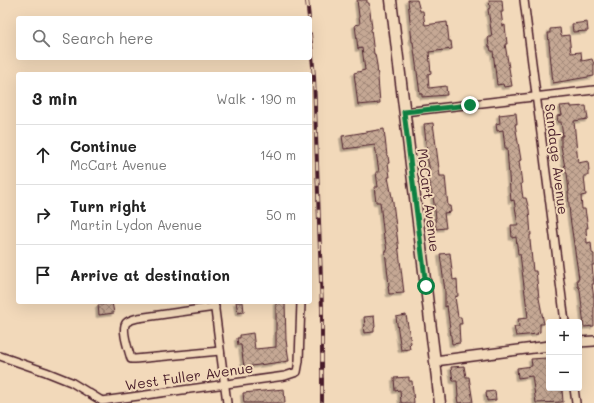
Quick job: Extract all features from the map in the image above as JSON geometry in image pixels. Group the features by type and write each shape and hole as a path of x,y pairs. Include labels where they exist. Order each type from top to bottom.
{"main road":[{"name":"McCart Avenue","path":"391,0 440,403"}],"street":[{"name":"Sandage Avenue","path":"524,0 565,319"},
{"path":"404,112 536,98 594,90"},
{"name":"West Fuller Avenue","path":"0,356 70,382 102,401 285,376 297,372 299,361 301,304"},
{"path":"220,351 131,359 125,336 125,325 128,321 138,318 215,305 227,403"},
{"path":"582,342 594,341"},
{"path":"435,361 546,346"},
{"path":"574,391 576,403"}],"building":[{"path":"357,0 367,0 367,3 369,3 380,103 358,105 354,73 365,70 362,48 358,49 355,25 360,24"},
{"path":"408,0 417,0 420,11 423,11 425,25 447,22 449,41 451,41 452,49 429,52 431,73 428,74 429,88 446,86 447,95 422,97 422,94 420,94 412,42"},
{"path":"489,0 502,0 503,12 501,12 503,26 505,25 507,44 505,44 512,86 504,87 503,84 497,85 493,51 491,51 489,47 488,37 492,37 488,9 490,8"},
{"path":"587,22 588,31 573,32 572,24"},
{"path":"560,28 561,36 569,35 571,53 581,52 582,61 592,59 594,64 594,76 553,83 548,33 550,33 550,29"},
{"path":"571,105 571,107 586,106 588,119 574,121 578,163 588,161 588,176 584,176 586,195 581,196 582,209 585,209 588,228 586,228 587,243 591,242 592,253 594,254 594,265 592,265 594,284 592,284 594,299 594,326 584,327 570,217 567,173 561,146 561,136 563,136 561,122 558,122 557,116 562,115 560,106"},
{"path":"516,113 517,124 515,124 521,160 519,161 521,184 523,198 526,198 529,210 533,271 536,271 544,324 540,324 540,332 537,333 538,334 516,336 514,327 519,327 518,319 528,318 520,254 518,254 516,237 512,238 511,225 518,225 514,200 511,201 507,148 505,148 503,130 497,131 496,124 500,123 499,115"},
{"path":"433,123 440,176 445,176 448,206 450,206 451,212 444,213 446,228 436,229 433,196 428,171 430,171 426,151 424,124"},
{"path":"384,129 389,163 390,177 388,177 393,202 404,293 389,294 385,251 387,251 380,202 376,202 374,187 378,187 376,172 379,172 375,145 344,149 342,136"},
{"path":"450,253 453,280 457,279 458,296 455,297 458,317 461,317 462,324 459,324 460,343 452,344 447,306 445,307 445,291 440,254"},
{"path":"112,304 114,313 99,315 98,305"},
{"path":"236,304 243,304 244,312 238,313"},
{"path":"276,304 285,304 286,340 289,361 244,367 241,345 238,345 237,338 240,338 240,335 253,333 255,349 276,347"},
{"path":"406,315 411,343 409,345 410,349 401,350 396,317"},
{"path":"374,316 374,332 364,333 364,317"},
{"path":"546,358 546,391 562,391 563,402 536,403 532,376 518,378 517,368 532,366 531,359"},
{"path":"464,366 466,377 469,377 473,402 458,403 457,381 453,381 451,367"},
{"path":"409,377 409,381 412,381 414,403 401,403 400,390 395,391 394,378"},
{"path":"284,389 285,403 244,403 243,393"},
{"path":"495,391 496,400 487,401 486,392"}],"railway":[{"path":"307,0 309,16"},
{"path":"312,56 322,309 322,403"}],"route":[{"path":"426,286 404,112 470,105"}]}
